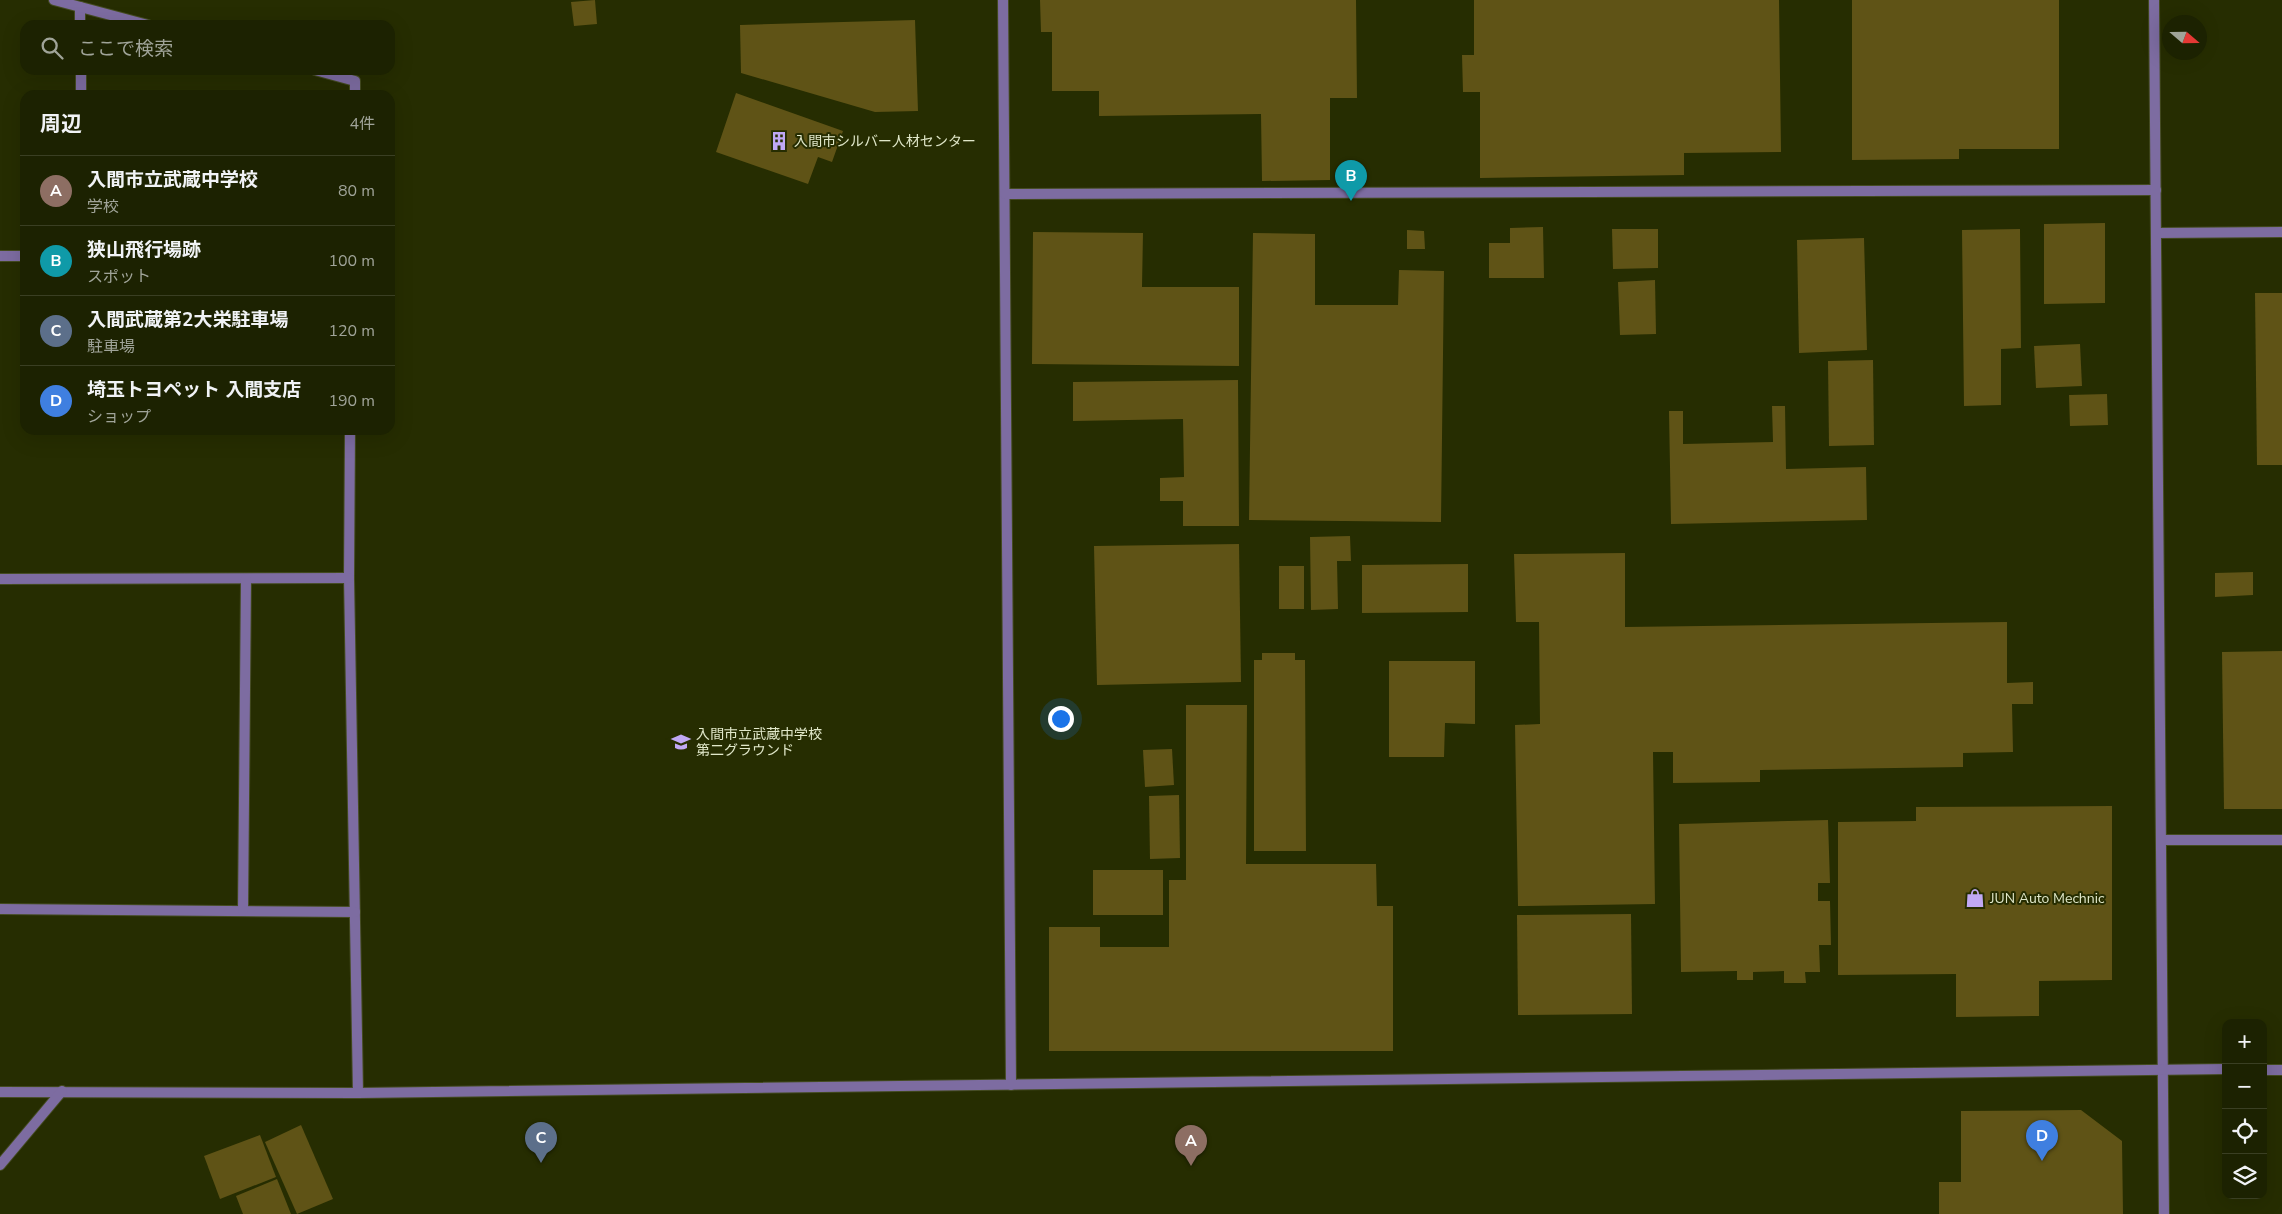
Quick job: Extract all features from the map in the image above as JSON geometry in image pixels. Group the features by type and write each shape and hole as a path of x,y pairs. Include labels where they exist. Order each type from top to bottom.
{"street":[{"path":"54,0 129,20"},
{"path":"1004,0 1011,1085"},
{"path":"2154,0 2164,1214"},
{"path":"80,7 80,20"},
{"path":"81,75 81,90"},
{"path":"333,75 355,81 355,90"},
{"path":"1005,194 2156,190"},
{"path":"2157,232 2282,232"},
{"path":"0,256 20,256"},
{"path":"350,435 349,578 358,1093"},
{"path":"243,911 246,578"},
{"path":"0,579 349,578"},
{"path":"2161,840 2282,840"},
{"path":"0,909 355,912"},
{"path":"0,1092 358,1093 2164,1068 2222,1069"},
{"path":"2267,1070 2282,1070"},
{"path":"0,1165 62,1091"}],"building":[{"path":"595,0 597,24 574,26 571,2"},
{"path":"1040,0 1356,0 1357,98 1330,98 1330,180 1262,181 1261,114 1099,116 1099,91 1052,91 1052,32 1041,32"},
{"path":"1474,0 1779,0 1781,152 1684,153 1684,175 1480,178 1480,92 1463,92 1462,55 1474,55"},
{"path":"1852,0 2059,0 2059,149 1959,149 1959,159 1852,160"},
{"path":"915,20 918,111 875,112 741,73 740,25"},
{"name":"入間市シルバー人材センター","path":"736,93 843,131 832,162 818,157 808,184 716,152"},
{"path":"2105,223 2105,303 2044,304 2044,224"},
{"path":"1543,227 1544,278 1489,278 1489,243 1510,243 1510,228"},
{"path":"1612,229 1658,229 1658,268 1613,269"},
{"path":"2020,229 2021,348 2001,349 2001,405 1964,406 1962,230"},
{"path":"1407,230 1424,231 1425,249 1407,249"},
{"path":"1033,232 1143,233 1142,287 1239,287 1239,366 1032,364"},
{"path":"1253,233 1315,234 1315,305 1398,305 1399,270 1444,271 1441,522 1249,520"},
{"path":"1864,238 1867,350 1799,353 1797,240"},
{"path":"1655,280 1656,334 1620,335 1618,282"},
{"path":"2255,293 2282,293 2282,465 2257,465"},
{"path":"2080,344 2082,386 2036,388 2034,346"},
{"path":"1873,360 1874,445 1829,446 1828,361"},
{"path":"1238,380 1239,526 1183,526 1183,501 1160,501 1160,478 1184,477 1183,419 1073,421 1073,382"},
{"path":"2107,394 2108,425 2070,426 2069,395"},
{"path":"1772,406 1785,406 1786,469 1866,467 1867,520 1671,524 1669,411 1683,411 1683,444 1773,442"},
{"path":"1350,536 1351,561 1337,561 1338,609 1311,610 1310,537"},
{"path":"1239,544 1241,682 1097,685 1094,546"},
{"path":"1625,553 1625,627 2007,622 2007,683 2033,682 2033,704 2012,704 2013,752 1963,753 1963,767 1760,770 1760,782 1673,783 1673,752 1653,752 1655,904 1518,906 1515,725 1540,724 1539,622 1516,622 1514,554"},
{"path":"1468,564 1468,612 1362,613 1362,565"},
{"path":"1279,566 1304,566 1304,609 1279,609"},
{"path":"2253,572 2253,595 2215,597 2215,573"},
{"path":"2282,651 2282,809 2224,809 2222,652"},
{"path":"1262,653 1295,653 1295,660 1305,660 1306,851 1254,851 1254,660 1262,660"},
{"path":"1389,661 1475,661 1475,724 1445,723 1444,757 1389,757"},
{"path":"1186,705 1247,705 1246,864 1376,864 1377,906 1393,906 1393,1051 1049,1051 1049,927 1100,927 1100,947 1169,947 1169,880 1186,880"},
{"path":"1172,749 1174,785 1145,787 1143,750"},
{"path":"1179,795 1180,858 1150,859 1149,796"},
{"name":"JUN Auto Mechnic","path":"2112,806 2112,980 2039,981 2039,1016 1956,1017 1956,974 1838,975 1838,822 1916,821 1916,807"},
{"path":"1828,820 1830,883 1818,883 1818,901 1830,901 1831,945 1819,945 1820,972 1805,972 1806,983 1784,983 1784,971 1753,972 1753,980 1737,980 1737,971 1681,972 1679,824"},
{"path":"1093,870 1163,870 1163,915 1093,915"},
{"path":"1631,914 1632,1014 1518,1015 1517,915"},
{"path":"2081,1110 2122,1141 2123,1214 1939,1214 1939,1182 1961,1182 1961,1111"},
{"path":"301,1125 333,1199 297,1214 265,1142"},
{"path":"260,1135 276,1177 220,1199 204,1156"},
{"path":"277,1179 291,1214 243,1214 236,1196"}],"place":[{"name":"入間市シルバー人材センター","path":"779,141"},
{"name":"狭山飛行場跡","path":"1351,201"},
{"name":"入間市立武蔵中学校 第二グラウンド","path":"681,742"},
{"name":"JUN Auto Mechnic","path":"1975,898"},
{"name":"埼玉トヨペット 入間支店","path":"2042,1161"},
{"name":"入間武蔵第2大栄駐車場","path":"541,1163"},
{"name":"入間市立武蔵中学校","path":"1191,1166"}]}
